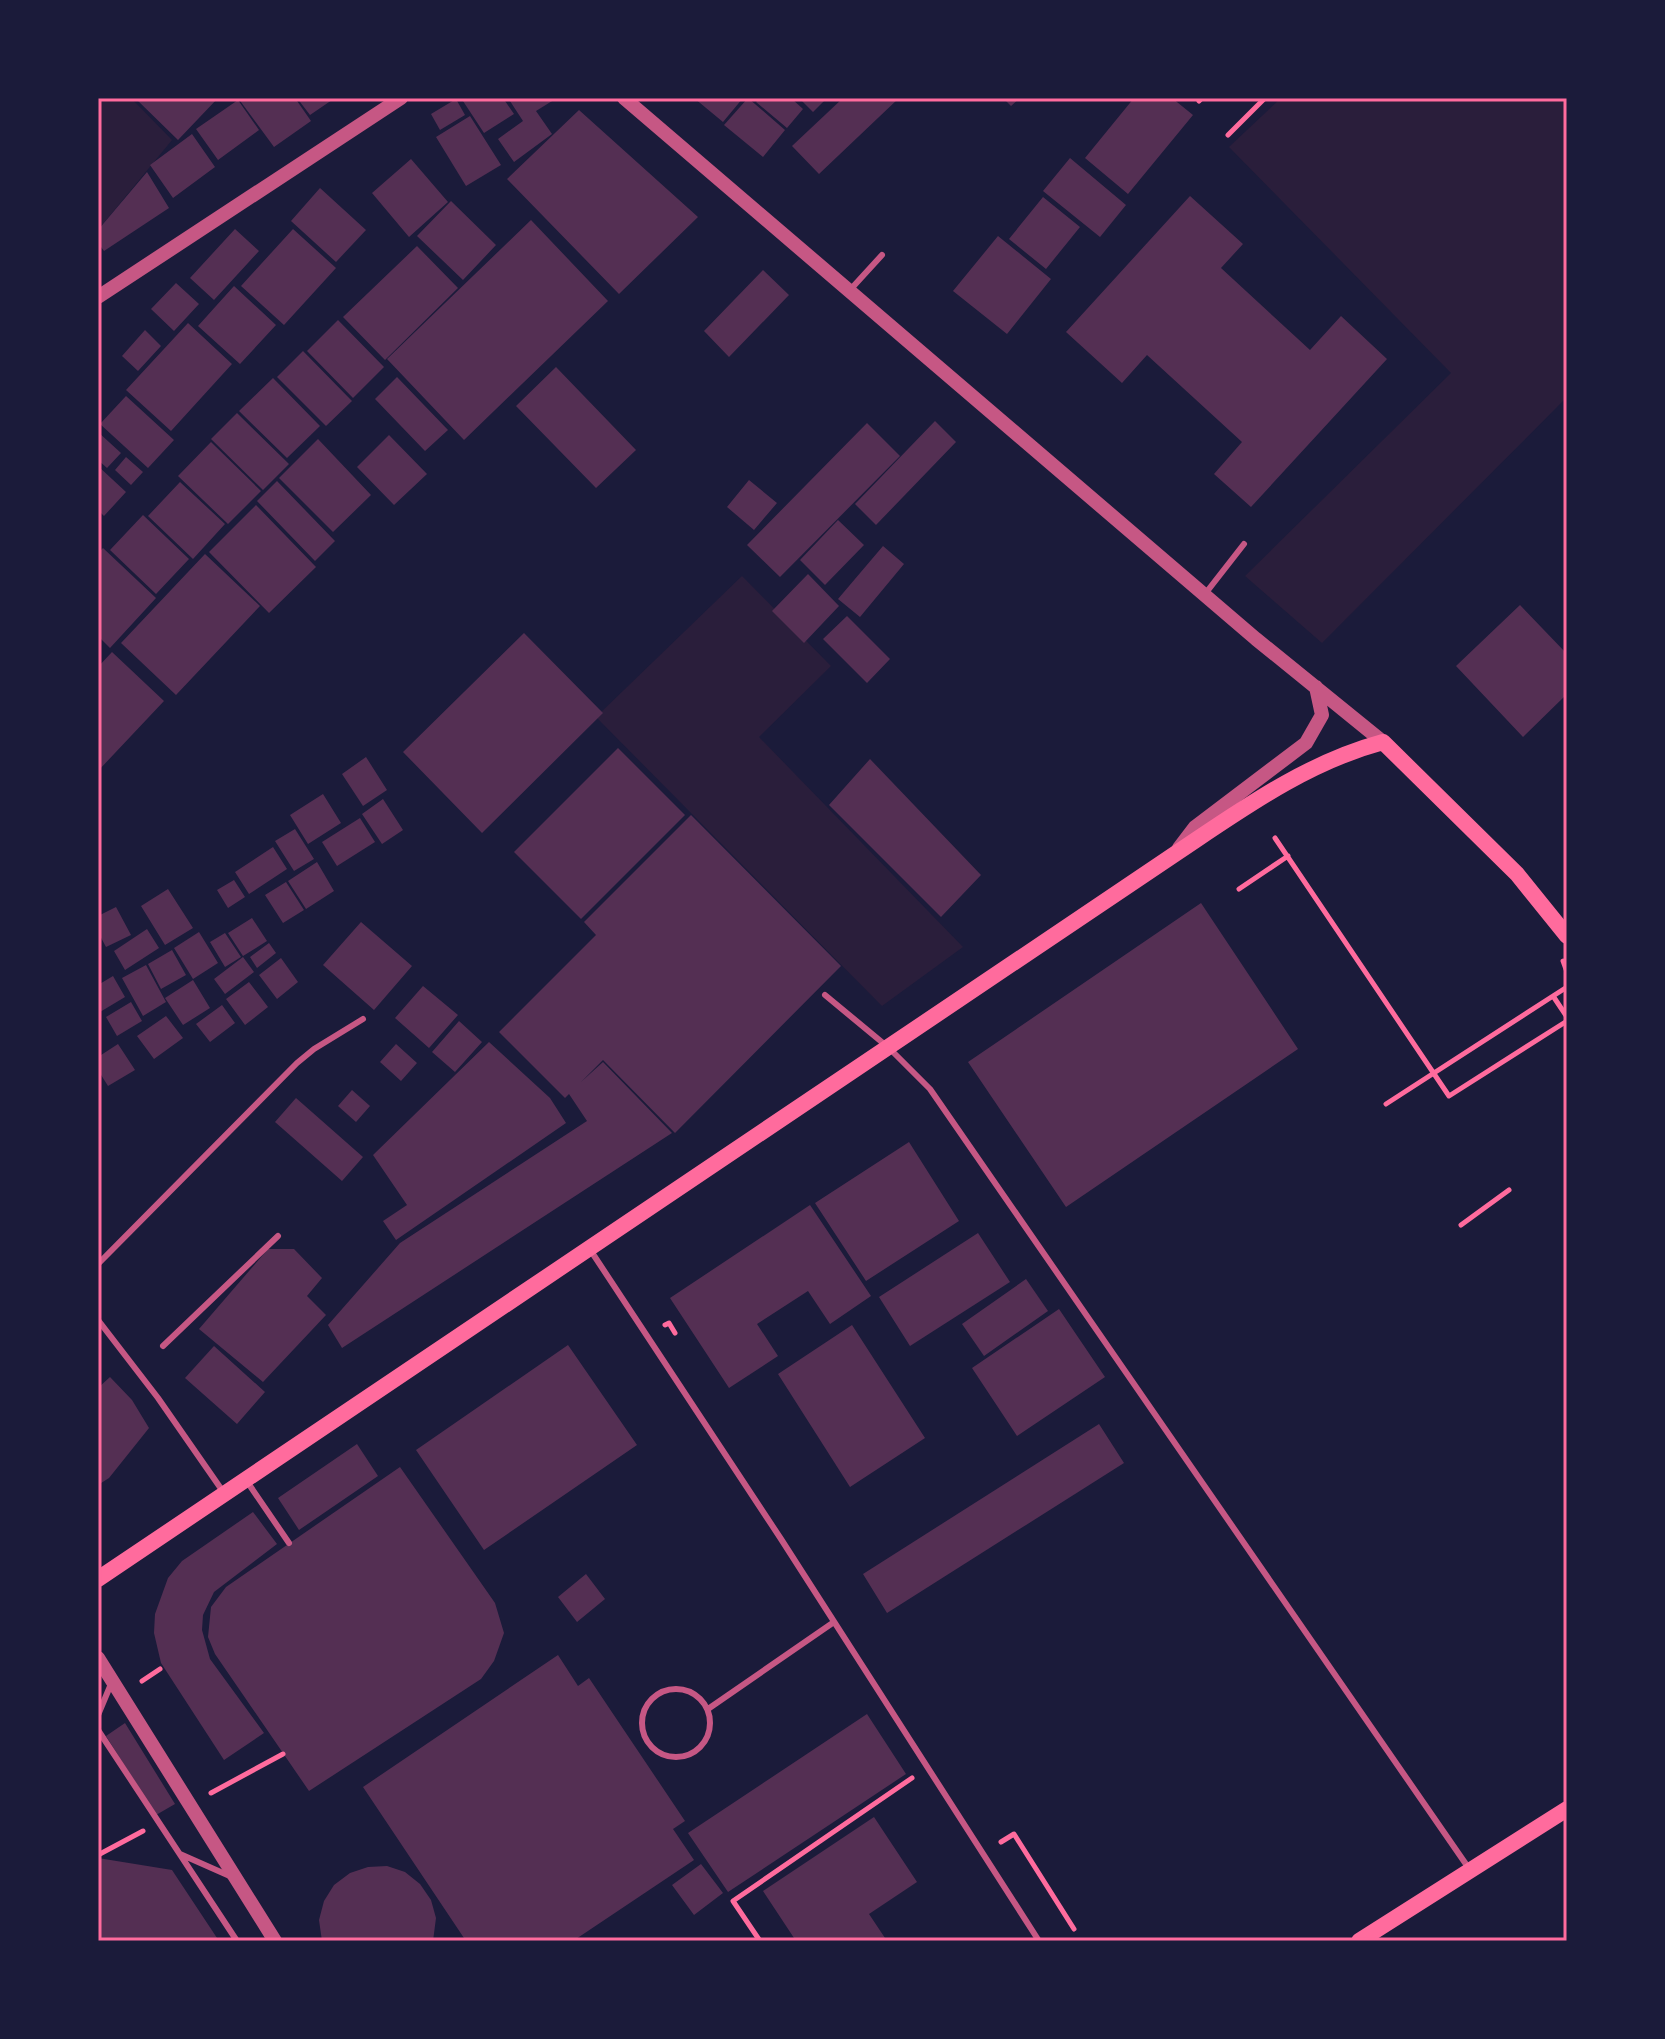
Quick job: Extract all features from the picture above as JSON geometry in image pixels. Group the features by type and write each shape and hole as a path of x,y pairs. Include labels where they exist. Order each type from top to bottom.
{"main road":[{"path":"98,1579 1175,854 1310,769 1356,749 1383,742 1517,874 1567,936"},
{"path":"1359,1941 1567,1809"}],"street":[{"path":"98,297 401,98"},
{"path":"624,98 1383,742"},
{"path":"1175,854 1195,827 1306,743 1322,715 1316,686"},
{"path":"98,1658 275,1941"}],"lane":[{"path":"850,290 882,255"},
{"path":"1205,594 1244,544"},
{"path":"825,995 889,1048 930,1089 1470,1870"},
{"path":"98,1264 297,1063 363,1019"},
{"path":"163,1346 278,1236"},
{"path":"590,1248 1039,1941"},
{"path":"98,1320 158,1398 224,1493"},
{"path":"245,1480 289,1543"},
{"path":"708,1709 834,1622"},
{"path":"98,1715 112,1681"},
{"path":"675,1688 690,1691 708,1709 710,1733 705,1744 696,1752 683,1758 669,1758 656,1752 647,1742 642,1728 643,1714 649,1701 661,1692 675,1688"},
{"path":"98,1730 237,1941"},
{"path":"180,1854 236,1879"}],"path":[{"path":"1228,135 1265,98"},
{"path":"1275,838 1449,1096 1567,1019 1553,996"},
{"path":"1239,889 1288,856"},
{"path":"1386,1104 1567,987"},
{"path":"1461,1225 1509,1190"},
{"path":"669,1323 675,1333"},
{"path":"760,1941 733,1901 920,1772"},
{"path":"1001,1843 1014,1834 1074,1929"}],"shaded area":[{"path":"98,98 131,98 172,140 98,230"},
{"path":"1281,98 1567,98 1567,397 1322,643 1245,576 1451,373 1229,147"},
{"path":"742,576 831,666 759,737 963,947 882,1006 596,717"}],"building":[{"path":"135,98 218,98 178,140"},
{"path":"238,98 295,98 311,121 274,147"},
{"path":"297,98 335,98 310,115"},
{"path":"461,98 503,98 514,114 484,133"},
{"path":"508,98 557,98 536,111 552,134 514,162 498,139 523,121"},
{"path":"694,98 743,98 723,122"},
{"path":"748,98 785,130 763,157 724,125"},
{"path":"760,98 791,98 803,109 787,128 756,102"},
{"path":"799,98 827,98 813,112"},
{"path":"843,98 899,98 819,174 792,146"},
{"path":"1003,98 1020,98 1011,106"},
{"path":"1134,98 1172,98 1193,115 1128,194 1085,158"},
{"path":"456,99 465,115 440,130 431,114"},
{"path":"238,100 259,130 218,160 196,129"},
{"path":"579,110 698,217 619,294 507,179"},
{"path":"470,116 501,165 466,186 436,137"},
{"path":"192,134 215,167 173,198 150,165"},
{"path":"1070,158 1126,205 1100,237 1043,191"},
{"path":"411,159 448,202 409,237 372,193"},
{"path":"147,172 169,208 104,251 98,243 98,230"},
{"path":"320,188 366,230 336,262 291,221"},
{"path":"1190,196 1243,244 1221,268 1310,350 1341,316 1387,359 1251,507 1214,474 1242,442 1147,355 1122,383 1066,332"},
{"path":"1043,197 1080,227 1046,269 1009,239"},
{"path":"451,201 496,245 463,280 417,236"},
{"path":"531,220 608,301 464,440 387,359"},
{"path":"235,229 259,251 214,300 190,278"},
{"path":"293,229 336,268 284,325 241,286"},
{"path":"998,236 1051,279 1007,334 953,291"},
{"path":"417,246 458,288 385,360 343,317"},
{"path":"763,270 789,295 729,357 704,331"},
{"path":"176,283 199,304 174,331 151,309"},
{"path":"234,286 276,325 240,364 198,326"},
{"path":"338,320 384,367 353,398 307,351"},
{"path":"188,323 232,364 171,431 126,390"},
{"path":"145,330 161,346 138,371 122,356"},
{"path":"303,351 352,401 326,426 277,377"},
{"path":"556,367 636,450 596,488 516,406"},
{"path":"397,377 448,430 425,451 375,399"},
{"path":"273,378 320,426 287,458 239,411"},
{"path":"126,396 174,440 148,468 100,424"},
{"path":"237,413 289,464 263,490 211,439"},
{"path":"935,421 956,442 876,525 855,504"},
{"path":"867,423 900,456 780,577 747,545"},
{"path":"98,432 121,453 107,468 98,460"},
{"path":"389,435 427,474 394,505 357,467"},
{"path":"318,439 371,495 333,532 279,478"},
{"path":"211,442 261,491 228,524 178,476"},
{"path":"126,457 143,472 131,485 115,470"},
{"path":"98,466 126,492 104,516 98,510"},
{"path":"749,480 777,503 754,530 727,507"},
{"path":"277,481 335,541 315,561 257,501"},
{"path":"180,482 225,524 193,559 148,516"},
{"path":"256,505 316,567 269,613 209,552"},
{"path":"143,515 189,559 156,594 110,550"},
{"path":"838,520 864,545 825,585 800,560"},
{"path":"883,546 904,564 860,617 838,599"},
{"path":"103,548 156,598 110,648 98,636 98,553"},
{"path":"205,554 260,606 176,695 121,643"},
{"path":"808,574 839,606 804,643 772,611"},
{"path":"1520,605 1567,654 1567,694 1523,737 1456,666"},
{"path":"847,616 890,659 867,683 823,639"},
{"path":"524,633 603,713 482,833 403,752"},
{"path":"112,652 164,701 98,771 98,667"},
{"path":"618,748 685,815 581,919 514,852"},
{"path":"366,757 387,790 363,806 342,774"},
{"path":"870,759 981,875 941,917 829,805"},
{"path":"323,794 341,823 308,844 290,815"},
{"path":"383,799 403,830 382,844 362,814"},
{"path":"691,815 841,966 675,1133 603,1060 581,1082 603,1062 672,1133 342,1348 328,1325 400,1243 587,1121 569,1094 565,1098 499,1032 596,935 584,922"},
{"path":"360,818 375,842 337,866 322,842"},
{"path":"295,829 314,859 294,871 275,841"},
{"path":"273,847 287,869 249,894 235,872"},
{"path":"317,862 334,891 306,909 288,881"},
{"path":"234,880 245,897 228,908 217,890"},
{"path":"286,882 304,910 283,923 265,895"},
{"path":"168,889 193,928 165,945 141,906"},
{"path":"1201,903 1298,1049 1066,1207 968,1062"},
{"path":"116,907 131,935 106,947 98,932 98,916"},
{"path":"252,918 267,941 243,956 228,933"},
{"path":"361,922 412,966 374,1010 323,965"},
{"path":"147,929 159,948 125,970 114,951"},
{"path":"199,932 218,963 193,979 174,948"},
{"path":"225,933 241,957 225,967 210,942"},
{"path":"269,943 276,953 257,968 250,957"},
{"path":"172,950 186,975 161,989 148,964"},
{"path":"243,957 254,972 225,994 214,979"},
{"path":"281,958 298,982 277,999 259,975"},
{"path":"146,965 166,1002 143,1016 122,978"},
{"path":"113,976 125,997 100,1012 98,985"},
{"path":"193,980 210,1008 183,1025 165,998"},
{"path":"249,982 268,1007 245,1025 226,999"},
{"path":"423,986 458,1015 429,1048 395,1018"},
{"path":"131,1002 142,1021 117,1036 106,1017"},
{"path":"222,1005 235,1023 210,1042 196,1024"},
{"path":"166,1016 183,1038 154,1059 137,1036"},
{"path":"459,1021 482,1042 455,1072 432,1052"},
{"path":"489,1042 550,1098 566,1123 396,1240 383,1221 407,1205 373,1155"},
{"path":"118,1044 135,1070 108,1086 98,1070 98,1057"},
{"path":"396,1044 417,1063 401,1081 380,1062"},
{"path":"352,1090 370,1106 356,1122 338,1106"},
{"path":"296,1098 363,1157 342,1181 275,1122"},
{"path":"909,1142 959,1221 866,1281 815,1203"},
{"path":"810,1205 871,1296 830,1324 808,1291 757,1324 778,1356 729,1388 670,1298"},
{"path":"978,1233 1010,1282 910,1346 879,1297"},
{"path":"268,1249 294,1249 322,1278 307,1296 326,1315 263,1382 199,1329"},
{"path":"1026,1279 1048,1311 984,1356 962,1324"},
{"path":"1059,1309 1105,1377 1017,1436 972,1368"},
{"path":"852,1325 925,1438 850,1487 778,1374"},
{"path":"568,1345 637,1445 484,1550 416,1450"},
{"path":"214,1346 265,1392 237,1424 185,1378"},
{"path":"110,1377 132,1400 149,1428 109,1478 98,1485 98,1388"},
{"path":"1099,1424 1124,1463 887,1613 863,1574"},
{"path":"357,1444 378,1476 299,1530 278,1498"},
{"path":"400,1467 495,1603 504,1633 494,1661 481,1679 309,1791 215,1654 208,1637 211,1607 226,1587"},
{"path":"253,1512 277,1544 214,1592 203,1615 202,1630 210,1659 264,1733 224,1760 161,1663 154,1633 155,1614 168,1578 182,1561"},
{"path":"586,1574 605,1599 577,1622 558,1597"},
{"path":"558,1655 578,1686 589,1678 685,1821 673,1829 694,1860 573,1941 466,1941 363,1787"},
{"path":"867,1714 906,1774 728,1892 688,1833"},
{"path":"125,1723 175,1804 156,1815 106,1736"},
{"path":"874,1817 917,1882 869,1914 887,1941 796,1941 763,1891"},
{"path":"98,1858 172,1870 219,1941 98,1941"},
{"path":"701,1864 723,1893 694,1915 672,1885"},
{"path":"387,1866 405,1872 420,1884 431,1900 436,1918 433,1941 322,1941 319,1920 324,1901 334,1885 350,1873 368,1867"}]}
